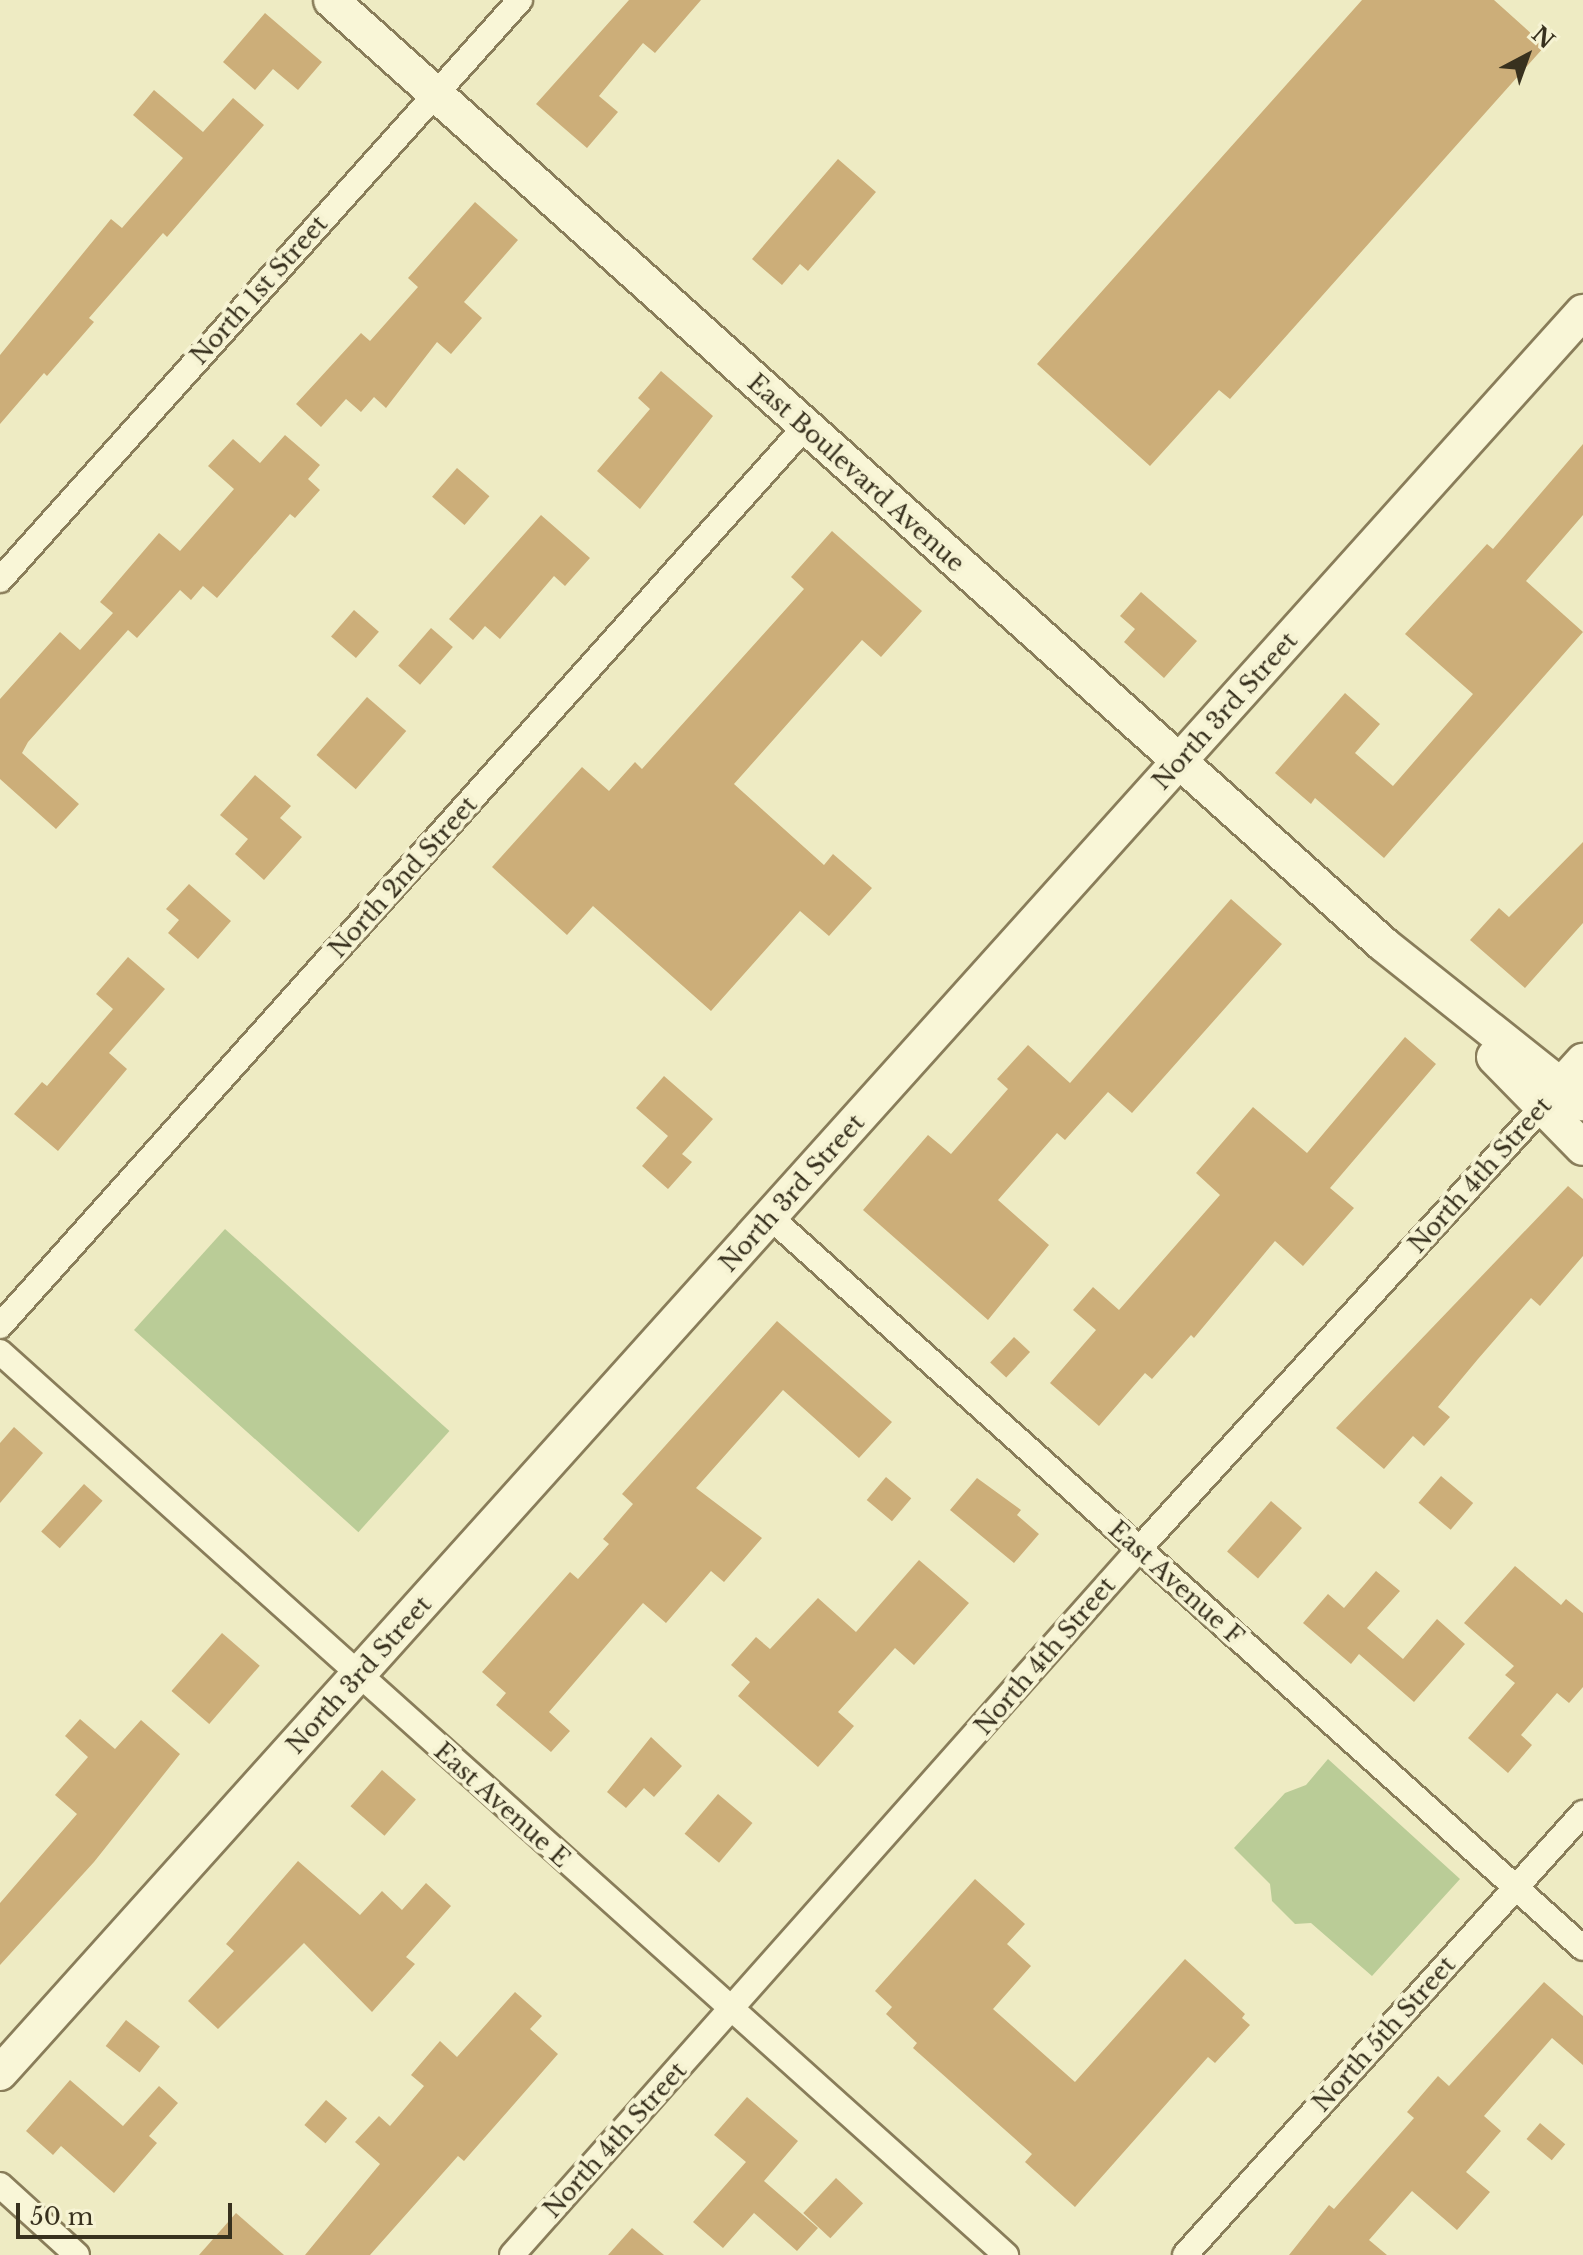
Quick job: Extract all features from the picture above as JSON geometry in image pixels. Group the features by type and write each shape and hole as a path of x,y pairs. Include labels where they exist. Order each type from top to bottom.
{"street":[{"name":"East Boulevard Avenue","path":"331,0 1383,944 1562,1099 1583,1148"},
{"name":"North 1st Street","path":"0,580 520,0"},
{"name":"North 3rd Street","path":"0,2073 1583,312"},
{"name":"North 2nd Street","path":"0,1326 805,427"},
{"name":"North 4th Street","path":"512,2255 1139,1549 1562,1099 1583,1061"},
{"name":"East Avenue F","path":"770,1217 1583,1948"},
{"name":"East Avenue E","path":"0,1352 1006,2255"},
{"name":"North 5th Street","path":"1185,2255 1583,1813"},
{"path":"0,2185 77,2255"}],"green space":[{"path":"225,1229 449,1431 358,1532 134,1330"},
{"path":"1328,1759 1460,1879 1372,1976 1311,1923 1295,1924 1272,1901 1270,1884 1234,1848 1285,1793 1306,1785"}],"building":[{"path":"629,0 701,0 655,53 643,43 599,96 618,112 587,148 536,104"},
{"path":"1362,0 1494,0 1545,46 1230,399 1219,390 1150,466 1037,364"},
{"path":"265,13 322,62 298,90 273,69 255,90 223,62"},
{"path":"154,90 203,132 233,98 264,125 167,237 163,233 89,318 94,322 0,424 0,355 111,219 122,228 183,158 133,115"},
{"path":"838,159 876,192 808,271 800,264 782,285 752,259"},
{"path":"475,202 518,240 464,302 482,318 451,354 437,342 386,408 374,397 361,412 346,399 321,427 296,404 361,333 370,341 418,287 408,278"},
{"path":"661,371 713,416 640,509 597,471 650,409 638,398"},
{"path":"285,435 320,465 308,479 320,490 295,518 290,514 217,598 203,586 191,600 180,590 137,638 128,630 28,742 22,753 79,804 56,829 0,779 0,699 60,632 80,650 113,613 100,602 159,533 180,551 234,489 208,466 233,439 260,463"},
{"path":"1583,444 1583,515 1526,581 1583,632 1384,858 1315,798 1311,804 1275,773 1345,693 1380,724 1355,753 1393,786 1473,694 1405,634 1487,544 1493,549"},
{"path":"457,468 489,496 465,525 432,497"},
{"path":"541,515 590,558 565,586 554,576 500,639 485,626 473,640 449,619"},
{"path":"832,531 922,611 881,657 862,640 734,784 824,865 833,854 872,888 829,936 800,911 711,1011 593,906 567,935 492,867 582,767 609,791 635,762 642,769 804,589 791,577"},
{"path":"1141,592 1197,641 1164,678 1124,642 1135,629 1120,616"},
{"path":"354,610 379,632 356,658 331,636"},
{"path":"431,628 453,647 420,685 398,666"},
{"path":"367,697 406,731 356,789 316,755"},
{"path":"255,775 291,806 280,818 302,837 264,880 235,854 248,839 220,815"},
{"path":"1583,842 1583,923 1525,988 1470,940 1499,908 1509,917"},
{"path":"189,884 231,921 198,959 168,933 179,920 166,909"},
{"path":"1231,899 1282,944 1132,1113 1108,1092 1065,1140 1057,1133 998,1200 1049,1245 988,1320 863,1210 928,1135 951,1154 1008,1089 997,1079 1028,1045 1070,1083"},
{"path":"128,957 165,989 109,1053 127,1069 58,1151 14,1114 42,1082 47,1086 113,1009 96,994"},
{"path":"1405,1037 1436,1064 1330,1188 1354,1208 1303,1266 1275,1241 1194,1338 1191,1335 1152,1379 1145,1373 1099,1426 1050,1383 1096,1330 1073,1310 1093,1287 1119,1310 1220,1195 1196,1173 1253,1107 1307,1153"},
{"path":"664,1076 713,1119 682,1154 692,1162 668,1189 642,1166 668,1136 636,1108"},
{"path":"1568,1186 1583,1199 1583,1256 1540,1306 1531,1298 1478,1359 1438,1407 1450,1417 1424,1446 1413,1436 1384,1469 1336,1428"},
{"path":"777,1321 892,1422 859,1458 783,1390 696,1488 762,1538 724,1582 711,1571 666,1623 643,1603 549,1712 570,1731 551,1752 496,1705 506,1693 482,1672 570,1572 578,1579 609,1544 603,1539 633,1504 622,1494"},
{"path":"1014,1337 1030,1352 1006,1378 990,1363"},
{"path":"14,1427 43,1453 0,1503 0,1443"},
{"path":"1441,1476 1473,1503 1451,1530 1419,1503"},
{"path":"886,1477 911,1498 892,1521 867,1500"},
{"path":"977,1478 1021,1510 1017,1515 1039,1534 1014,1563 950,1510"},
{"path":"84,1484 103,1501 60,1548 41,1532"},
{"path":"1271,1501 1302,1528 1258,1578 1227,1552"},
{"path":"919,1560 969,1603 914,1665 895,1648 838,1712 854,1726 818,1767 738,1696 750,1682 731,1665 756,1637 770,1649 818,1598 856,1632"},
{"path":"1515,1566 1561,1605 1566,1599 1583,1613 1583,1687 1569,1703 1557,1693 1521,1735 1532,1745 1508,1773 1468,1738 1515,1683 1505,1675 1514,1666 1464,1623"},
{"path":"1376,1571 1400,1591 1367,1628 1403,1659 1437,1619 1465,1644 1414,1702 1359,1654 1351,1664 1303,1623 1328,1594 1344,1608"},
{"path":"222,1633 260,1666 209,1724 171,1691"},
{"path":"80,1719 115,1749 141,1720 180,1754 94,1862 0,1965 0,1903 77,1814 55,1795 88,1757 65,1736"},
{"path":"651,1737 682,1766 654,1797 644,1788 626,1808 607,1792"},
{"path":"382,1770 416,1800 384,1836 351,1806"},
{"path":"718,1794 752,1823 719,1863 685,1834"},
{"path":"298,1861 360,1915 382,1891 402,1910 426,1883 451,1906 406,1957 415,1964 372,2012 304,1943 218,2029 188,2001 234,1951 226,1944"},
{"path":"975,1879 1025,1924 1007,1944 1031,1966 993,2009 1075,2082 1185,1959 1245,2014 1242,2018 1250,2025 1215,2063 1208,2057 1075,2207 1025,2162 1032,2154 913,2048 917,2043 886,2014 892,2007 875,1991"},
{"path":"1544,1982 1583,2016 1583,2065 1552,2038 1484,2116 1501,2131 1466,2172 1490,2192 1457,2230 1412,2191 1369,2240 1387,2255 1289,2255 1329,2205 1334,2209 1414,2118 1407,2112 1438,2076 1449,2086"},
{"path":"515,1992 542,2016 530,2029 558,2054 464,2161 458,2156 370,2255 305,2255 380,2164 355,2142 379,2116 390,2126 424,2086 411,2075 440,2041 457,2057"},
{"path":"126,2020 160,2046 140,2072 106,2046"},
{"path":"70,2080 123,2126 159,2086 178,2103 149,2136 157,2143 114,2193 61,2146 53,2155 26,2131"},
{"path":"747,2097 798,2141 764,2181 818,2228 797,2251 754,2213 723,2248 693,2222 746,2162 714,2135"},
{"path":"326,2100 347,2118 325,2143 304,2125"},
{"path":"1540,2123 1565,2144 1552,2160 1527,2139"},
{"path":"836,2178 863,2203 830,2238 803,2213"},
{"path":"236,2213 284,2255 199,2255"},
{"path":"632,2228 664,2255 608,2255"}]}
